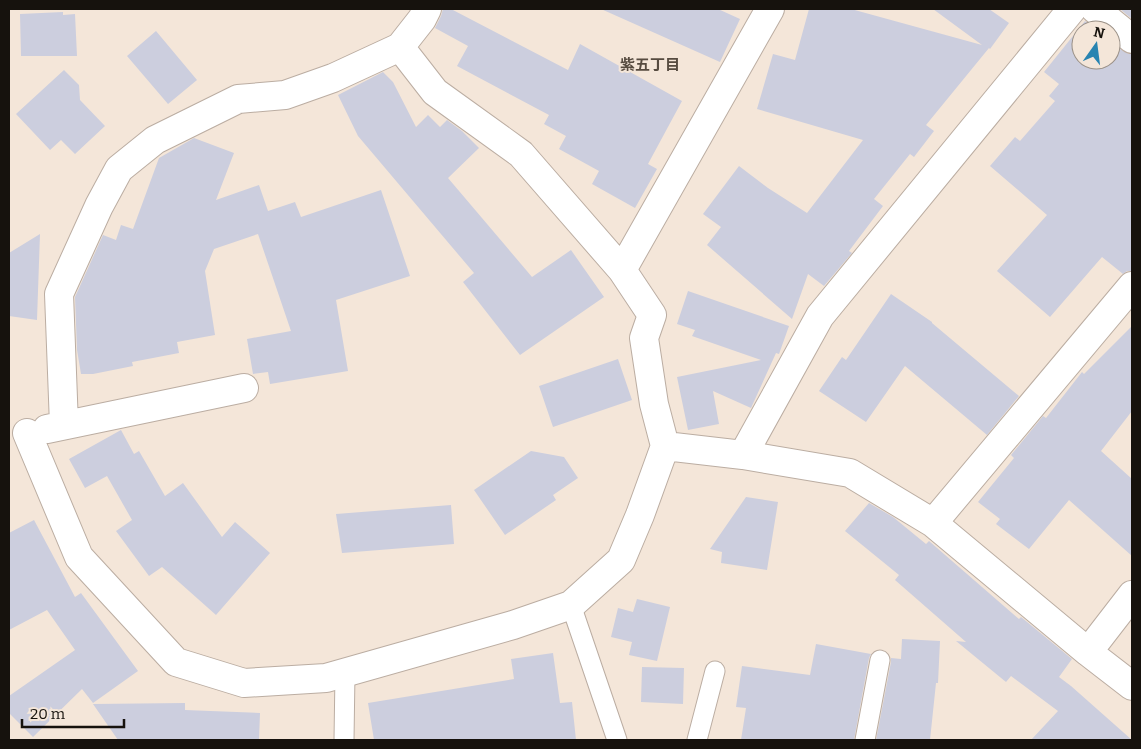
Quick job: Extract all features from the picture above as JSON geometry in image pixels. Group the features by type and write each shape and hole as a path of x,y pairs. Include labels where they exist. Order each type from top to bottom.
{"street":[{"path":"64,424 59,294 99,206 120,170 155,140 238,99 285,95 333,78 400,47 422,20 428,9"},
{"path":"743,455 820,316 1072,9"},
{"path":"1095,9 1132,40"},
{"path":"622,270 761,12"},
{"path":"244,388 18,432 80,557 176,662 244,682 326,678 512,625 571,605 621,560 640,515 665,446 654,404 644,338 652,315 622,270 521,154 435,92 400,47"},
{"path":"933,523 1132,286"},
{"path":"665,446 743,455 850,472 933,523 1088,652 1132,686"},
{"path":"1088,652 1132,595"}],"lane":[{"path":"571,605 617,740"},
{"path":"865,740 880,660"},
{"path":"697,740 715,671"},
{"path":"344,740 345,673"}],"building":[{"path":"443,9 451,9 568,70 580,44 682,101 648,164 657,169 635,208 592,184 599,171 559,149 566,136 544,124 549,115 457,66 468,46 435,28"},
{"path":"601,9 718,9 740,19 720,62"},
{"path":"809,9 851,9 982,45 933,9 989,9 1009,23 990,49 926,125 934,131 914,157 910,154 874,199 883,206 849,251 852,253 824,286 808,274 792,319 707,245 721,227 703,214 739,166 768,188 807,213 863,140 757,109 773,54 795,60"},
{"path":"1120,9 1132,9 1132,19"},
{"path":"63,12 63,15 75,14 77,56 21,56 20,14"},
{"path":"156,31 197,80 168,104 127,56"},
{"path":"1071,38 1071,70 1121,70 1121,50 1132,54 1132,271 1127,271 1123,274 1102,257 1050,317 997,271 1047,215 990,166 1015,137 1020,141 1055,101 1049,96 1059,84 1044,72"},
{"path":"64,70 79,85 80,100 105,126 75,154 61,140 50,150 16,114"},
{"path":"383,72 393,82 416,127 428,115 440,127 447,120 462,131 479,148 448,178 532,277 571,250 604,297 520,355 463,282 474,273 358,136 338,95"},
{"path":"194,138 234,153 216,200 259,185 268,211 295,202 301,217 381,190 410,276 336,300 348,371 270,384 268,372 253,374 247,339 291,331 258,234 214,249 205,271 215,335 177,342 179,353 132,362 133,366 93,374 81,374 77,350 75,297 103,235 116,240 121,225 133,229 159,158"},
{"path":"40,234 37,320 9,316 9,253"},
{"path":"688,291 789,326 779,354 776,353 751,408 713,391 719,424 688,430 677,377 761,360 692,336 695,330 677,324"},
{"path":"891,294 932,322 1019,396 987,435 905,366 866,422 819,391 842,357 846,360"},
{"path":"1132,326 1132,411 1101,451 1132,479 1132,556 1069,500 1029,549 996,524 1000,519 978,502 1014,458 1011,455 1043,416 1046,418 1082,372 1084,374"},
{"path":"618,359 632,400 553,427 539,386"},
{"path":"121,430 134,454 139,451 165,496 183,483 222,537 235,522 270,553 216,615 162,567 149,576 116,531 132,520 107,476 85,488 69,459"},
{"path":"531,451 564,457 578,478 553,495 556,500 505,535 474,490"},
{"path":"746,497 778,502 767,570 721,563 722,552 710,549"},
{"path":"869,503 893,517 926,544 929,541 1019,619 1021,617 1072,659 1059,677 1132,740 1031,740 1058,711 1011,676 1006,682 956,641 966,642 895,580 899,575 845,531"},
{"path":"451,505 454,544 342,553 336,514"},
{"path":"34,520 75,597 81,593 138,671 93,703 82,689 33,737 9,713 9,696 75,650 47,610 9,630 9,533"},
{"path":"637,599 670,607 657,661 629,655 632,642 611,637 618,608 633,612"},
{"path":"902,639 940,641 938,683 936,683 930,740 876,740 891,658 901,659"},
{"path":"816,644 871,654 854,740 741,740 746,708 736,707 742,666 810,675"},
{"path":"553,653 560,703 572,702 576,740 374,740 368,703 514,679 511,659"},
{"path":"642,667 684,668 683,704 641,702"},
{"path":"185,703 185,710 260,713 259,740 118,740 93,704"}],"district":[{"name":"紫五丁目","path":"650,65"}]}
